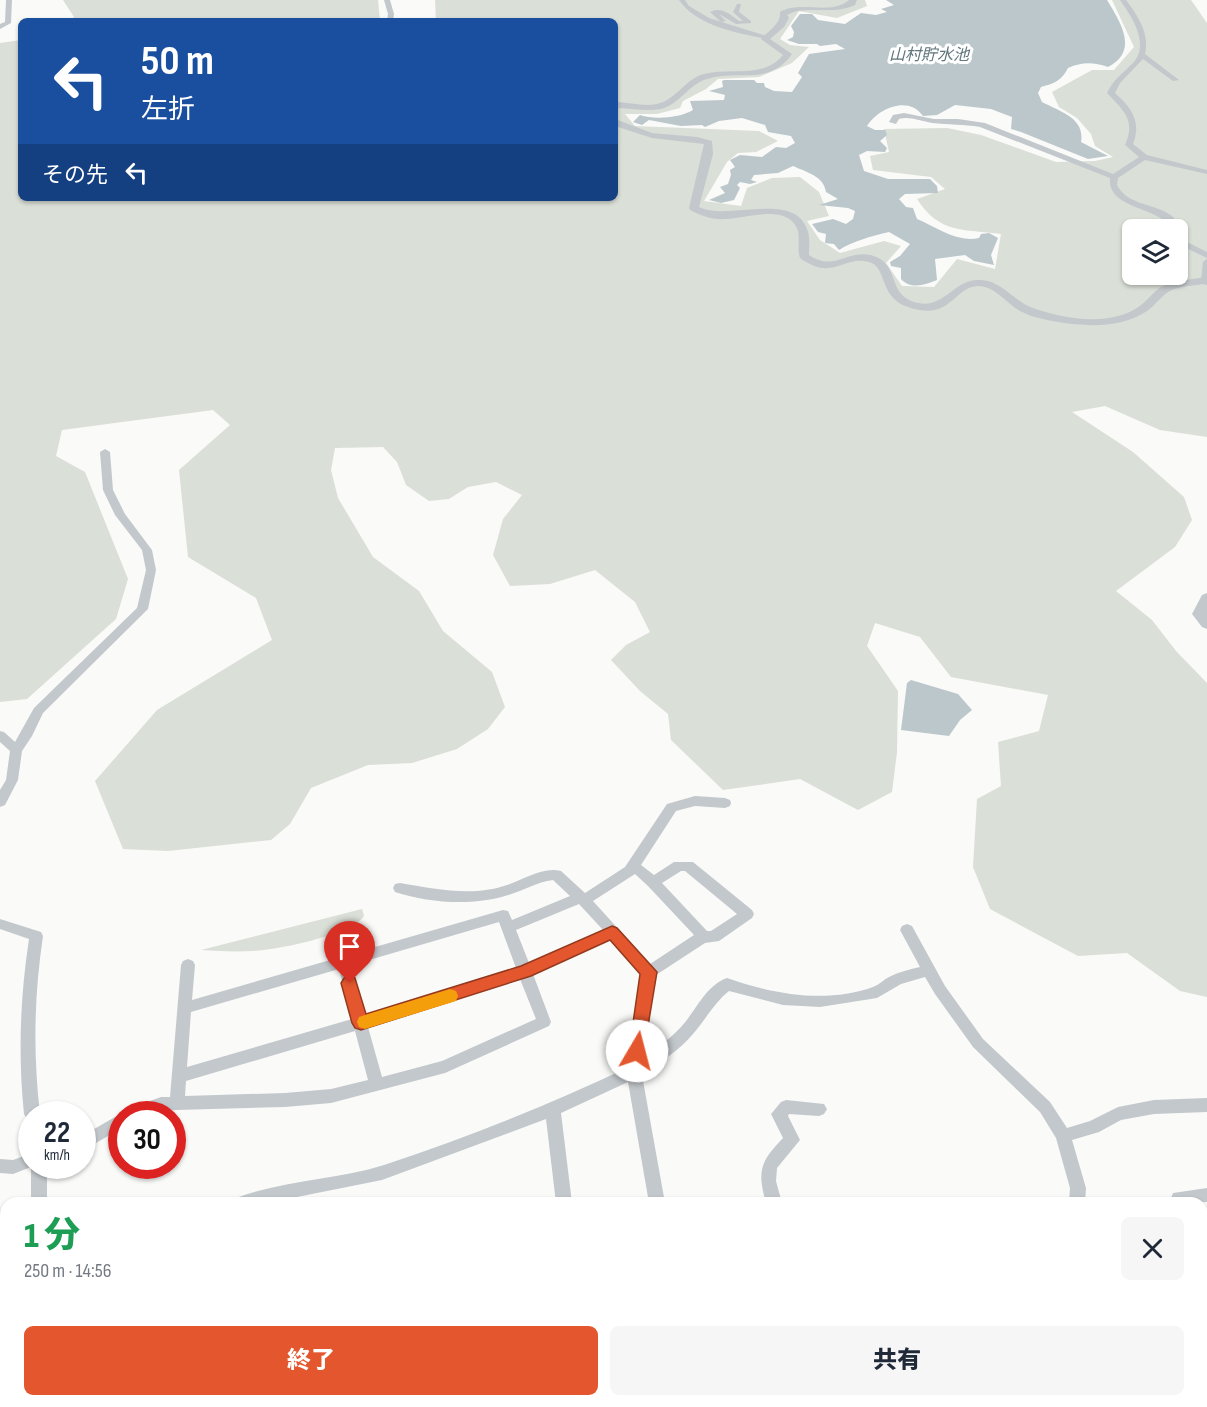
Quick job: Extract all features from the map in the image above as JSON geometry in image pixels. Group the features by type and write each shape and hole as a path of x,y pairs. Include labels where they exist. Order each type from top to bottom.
{"street":[{"path":"387,0 390,18"},
{"path":"682,0 690,9 728,28 767,37"},
{"path":"767,37 781,25 785,18 783,14 787,10 795,8 834,9 852,3 853,0"},
{"path":"1124,0 1139,24 1144,48 1143,56 1114,85 1111,93 1133,117 1134,136 1129,145 1144,157 1207,172"},
{"path":"0,27 8,23 5,2"},
{"path":"728,28 727,24 712,13 723,12 738,23 747,23 749,21 736,12 739,5"},
{"path":"618,105 660,107 675,99 704,77 747,74 772,68 784,61 788,54 765,39 767,37"},
{"path":"1143,56 1175,80"},
{"path":"893,122 894,118 904,115 934,121 975,123 1114,177"},
{"path":"618,124 626,129 650,135 675,139 701,139 709,144 711,150 700,179 694,208 701,215 712,217 762,211 788,215 799,222 805,230 804,256 811,263 822,267 834,267 858,258 873,258 887,271 888,284 894,294 918,307 940,306 966,285 983,283 994,286 1012,297 1017,304 1032,312 1064,320 1110,321 1128,318 1144,309 1164,290 1175,285 1206,281 1207,262"},
{"path":"1144,157 1114,177 1112,183 1114,189 1120,197 1170,219"},
{"path":"1188,246 1207,255"},
{"path":"0,802 12,780 16,750 38,711 142,609 152,570 147,550 120,515 108,490 105,452"},
{"path":"1207,598 1199,614 1207,624"},
{"path":"0,735 16,750"},
{"path":"508,927 582,899 630,871 672,807 695,801 725,803"},
{"path":"634,866 653,882 703,937"},
{"path":"653,882 679,866 687,866 747,914 714,937 703,937 649,972 634,1072 656,1197"},
{"path":"400,888 448,897 483,895 516,888 547,875 556,875 582,899 649,972"},
{"path":"185,1008 503,915 544,1022 445,1067 319,1097 186,1103"},
{"path":"0,924 36,936 26,1015 26,1055 31,1101"},
{"path":"907,930 928,970 978,1043 1045,1107 1063,1136 1078,1188 1077,1197"},
{"path":"180,1076 361,1023 526,971 612,932"},
{"path":"344,962 376,1084"},
{"path":"177,1101 188,965"},
{"path":"289,1197 382,1173 553,1110 634,1072 671,1047 688,1030 711,997 727,984 757,996 788,1001 829,1000 880,992 892,982 928,970"},
{"path":"1063,1136 1094,1127 1118,1114 1154,1107 1207,1105"},
{"path":"772,1197 767,1169 771,1161 792,1140 779,1114 786,1107 819,1109"},
{"path":"553,1110 563,1197"},
{"path":"0,1166 18,1167"},
{"path":"39,1197 40,1179"},
{"path":"1188,1197 1207,1195"}],"shaded area":[{"path":"63,0 378,0 380,18 73,18"},
{"path":"435,0 865,0 867,6 837,18 799,11 780,39 790,45 809,47 792,63 759,77 718,79 706,89 683,101 680,108 657,114 625,114 635,126 759,131 778,141 756,152 738,153 727,162 704,201 741,206 747,188 772,178 800,177 819,192 829,216 807,221 820,240 840,253 884,241 901,246 886,263 902,286 934,287 957,259 995,269 1001,234 953,228 934,219 917,199 945,189 931,177 873,170 870,156 889,152 884,129 947,128 981,135 1056,162 1095,161 1113,157 1095,146 1091,134 1077,118 1059,107 1052,92 1092,70 1114,70 1134,47 1112,0 1191,0 1207,23 1207,437 1160,430 1105,406 1072,412 1133,452 1184,497 1192,520 1175,547 1116,591 1152,620 1176,651 1207,683 1207,997 1180,991 1127,953 1078,956 990,909 973,867 977,799 1001,786 998,742 1039,731 1048,695 951,677 920,637 875,623 867,646 898,691 897,752 892,792 858,810 800,779 723,790 671,740 668,714 640,691 611,660 626,645 650,632 635,602 595,570 550,584 510,586 493,555 503,519 522,495 496,482 468,487 449,499 429,501 406,485 397,462 383,447 335,448 331,470 338,498 373,557 419,591 443,631 492,672 505,707 488,729 457,749 412,763 368,765 311,788 290,824 271,840 168,851 123,849 95,781 157,710 272,640 256,598 188,557 179,470 230,425 213,410 62,430 56,456 85,472 128,579 116,619 27,699 0,702 0,43 18,40 18,201 618,201 618,18 436,18"},
{"path":"362,909 364,916 356,923 313,940 253,951 201,950"}],"water":[{"name":"山村貯水池","path":"886,0 1107,0 1122,27 1124,36 1123,53 1108,67 1088,63 1073,66 1068,68 1057,81 1041,87 1038,93 1042,102 1075,121 1081,134 1081,142 1108,156 1088,159 1011,129 1012,117 991,109 955,105 937,115 923,116 910,106 894,106 878,114 867,126 875,130 885,130 887,135 880,141 887,148 885,152 867,151 859,155 864,171 888,179 930,179 937,186 938,193 905,194 899,199 906,207 913,208 917,219 963,238 979,238 981,234 989,233 998,238 991,255 994,265 974,261 965,255 935,259 937,280 918,286 905,282 901,279 901,268 891,266 890,262 900,256 910,244 889,232 856,241 839,250 834,244 825,243 826,234 818,232 812,224 833,219 846,224 853,219 855,211 848,208 819,205 838,199 826,192 818,178 793,166 778,173 754,175 751,180 757,182 750,184 740,182 737,185 740,188 734,200 721,203 709,200 725,193 720,187 728,184 730,170 735,167 730,160 740,155 762,157 776,147 786,148 795,143 791,136 768,132 765,125 742,118 719,121 705,127 702,125 681,126 649,120 642,125 633,122 640,115 667,117 688,113 693,110 690,101 724,100 725,95 709,91 723,87 722,81 724,80 754,80 757,83 764,83 765,87 774,91 792,92 802,77 798,73 809,54 845,49 836,44 820,46 787,40 793,37 794,32 791,26 800,14 812,14 818,20 845,24 861,13 876,15 887,12 881,9 894,5"},
{"path":"911,680 958,694 972,710 960,720 949,736 901,730 907,683"}],"slow traffic":[{"path":"365,1022 450,996"}],"route":[{"path":"350,983 361,1023 526,971 612,932 649,972 637,1051"}]}
